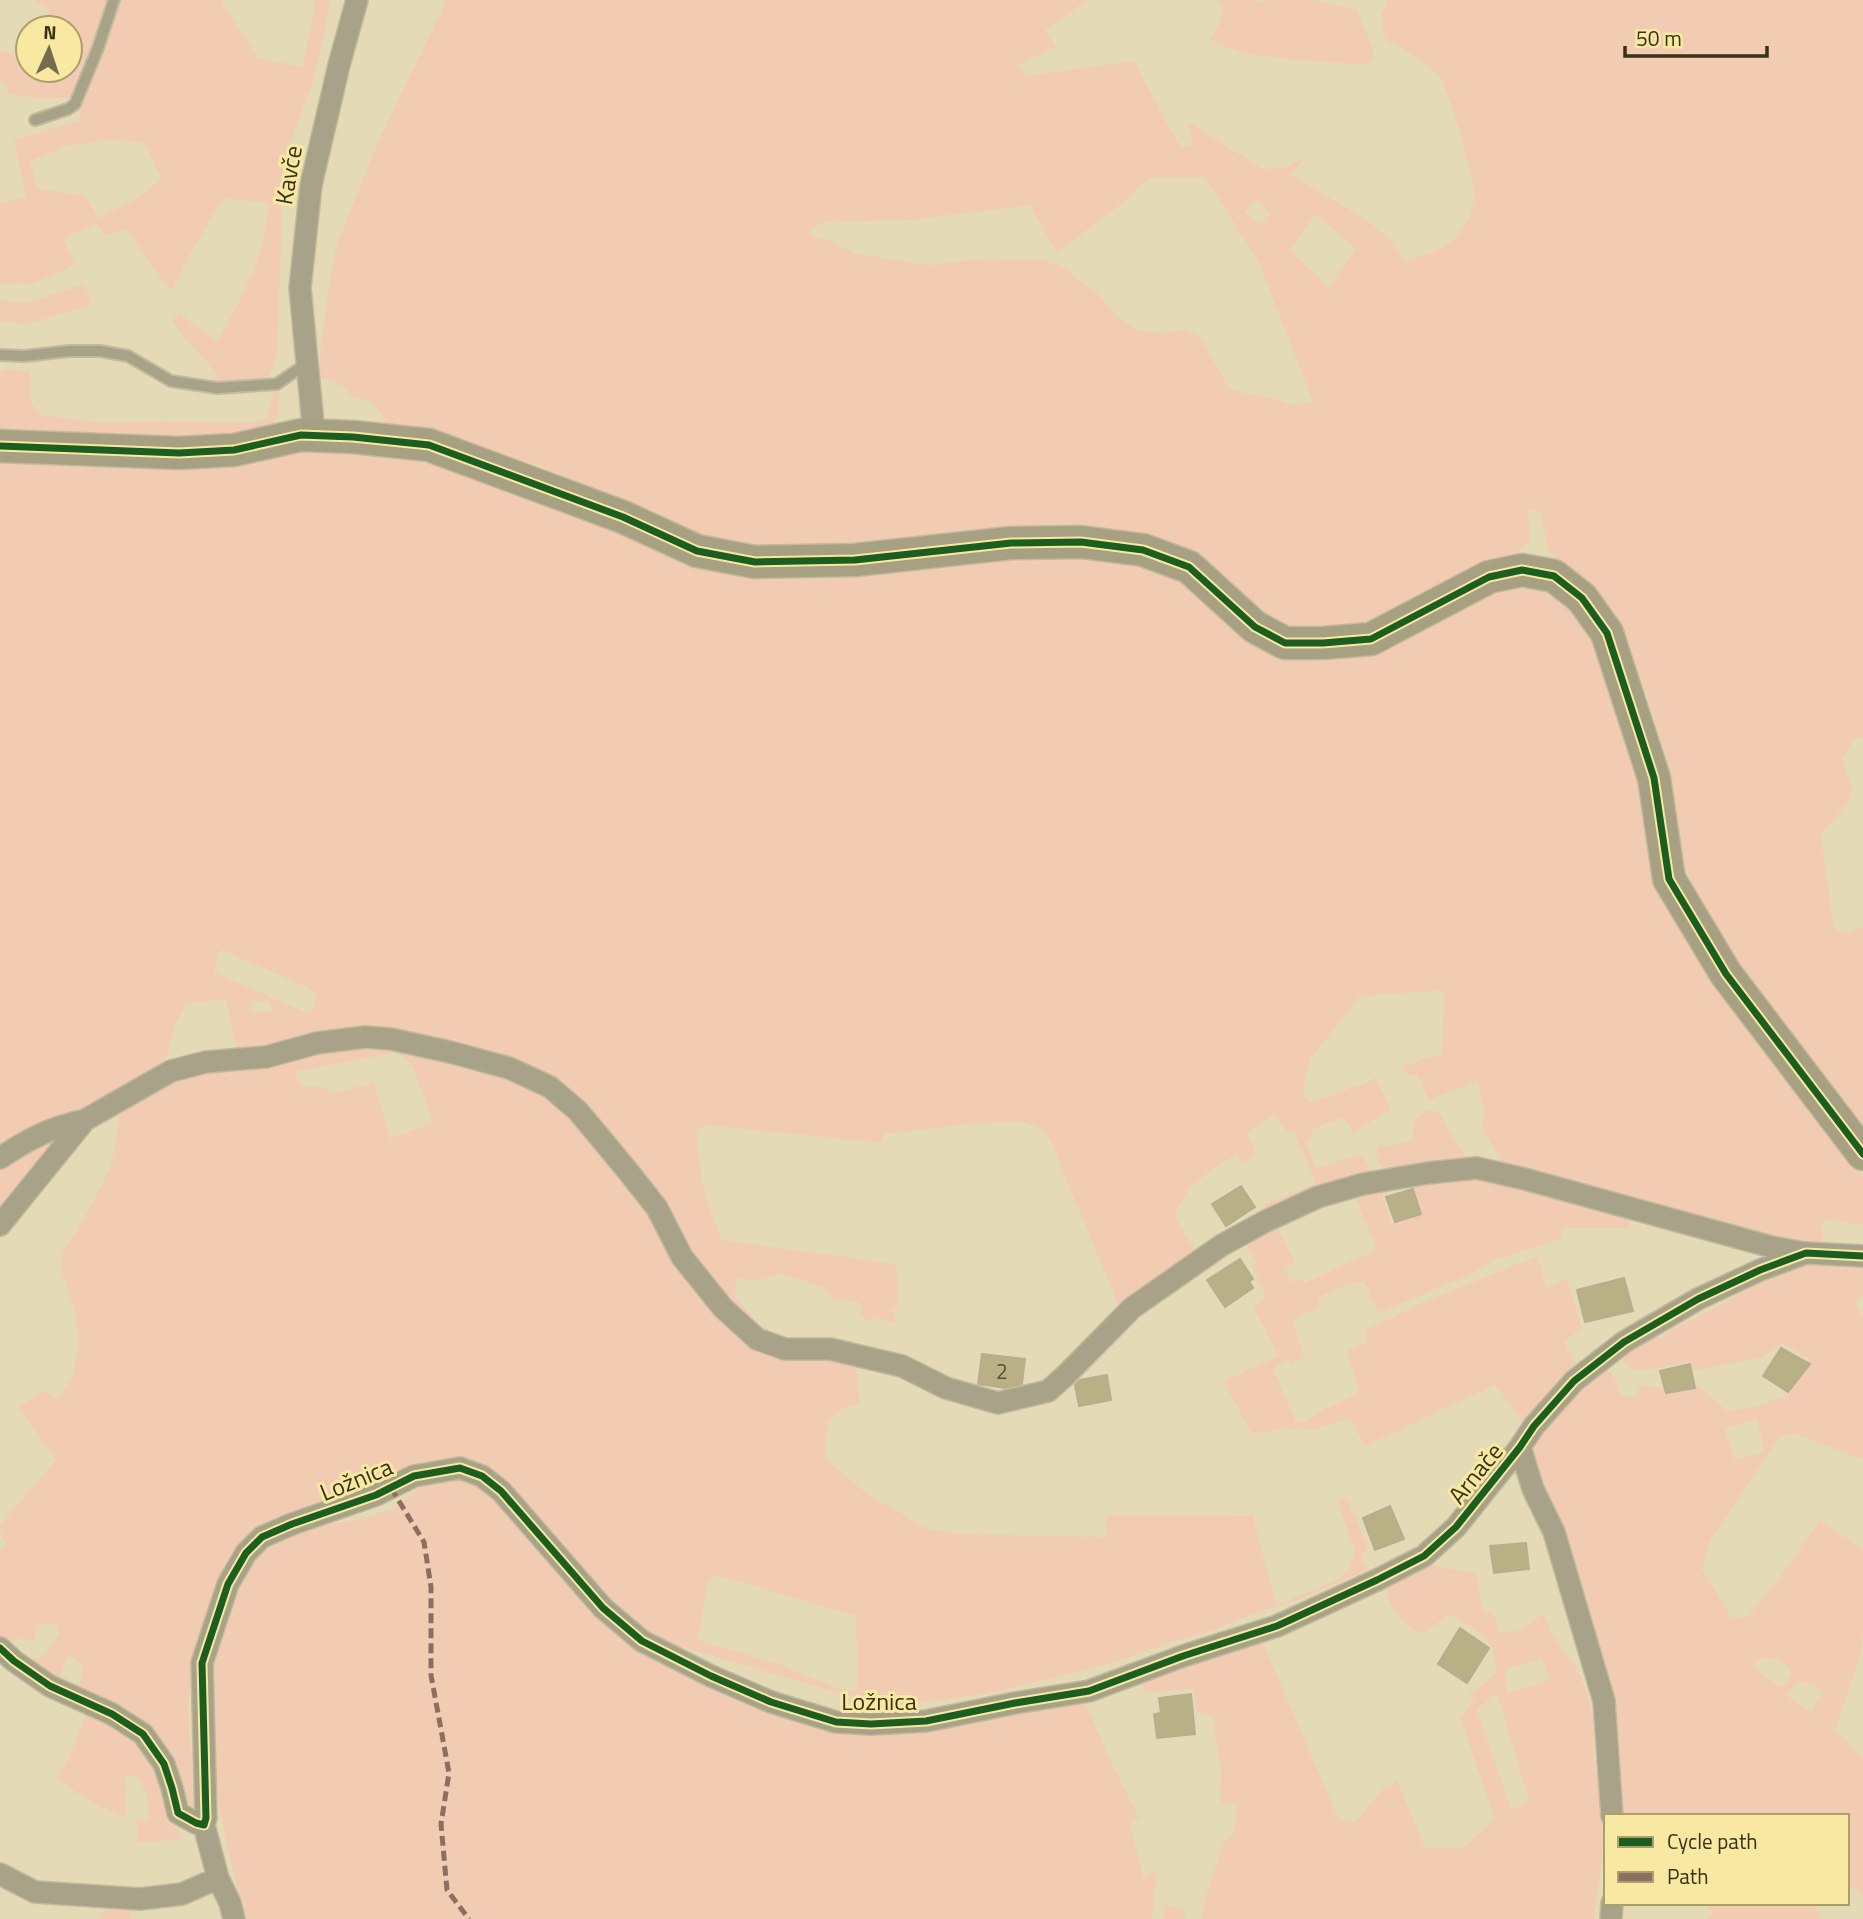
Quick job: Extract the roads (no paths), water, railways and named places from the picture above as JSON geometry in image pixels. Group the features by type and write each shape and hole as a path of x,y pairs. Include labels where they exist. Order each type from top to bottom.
{"street":[{"name":"Kavče","path":"314,435 299,288 311,185 357,0"},
{"path":"0,446 179,453 234,450 301,435 429,445 623,517 697,551 755,562 855,560 1011,543 1081,542 1143,550 1189,567 1255,627 1285,643 1371,639 1489,577 1522,570 1554,576 1582,598 1607,633 1654,778 1669,879 1726,974 1863,1154"},
{"name":"Arnače","path":"85,1120 172,1071 206,1062 266,1057 317,1043 365,1037 450,1052 509,1068 550,1087 578,1111 657,1208 682,1257 723,1308 757,1339 785,1349 830,1349 902,1366 946,1388 998,1403 1048,1391 1132,1308 1222,1245 1318,1197 1363,1184 1477,1168 1772,1247 1806,1253 1863,1256"},
{"path":"0,1158 57,1126 85,1120"},
{"path":"0,1225 85,1120"},
{"name":"Arnače","path":"1089,1691 1183,1656 1277,1626 1424,1556 1456,1527 1534,1426 1574,1381 1624,1342 1698,1299 1760,1269 1806,1253"},
{"name":"Arnače","path":"1520,1447 1533,1489 1554,1532 1604,1700 1612,1814"},
{"name":"Ložnica","path":"234,1919 218,1878 204,1825 202,1664 228,1584 246,1553 262,1537 376,1495 414,1476 460,1468 482,1476 501,1491 603,1608 642,1641 710,1676 771,1702 836,1722 871,1724 926,1721 1089,1691"},
{"path":"0,1648 13,1661 50,1686 112,1714 143,1734 164,1764 178,1813 204,1825"},
{"path":"0,1874 35,1892 140,1899 182,1894 218,1878"}],"lane":[{"path":"35,120 75,104 99,48 114,0"},
{"path":"0,355 100,351 128,356 172,380 217,388 277,384 307,363"}]}
